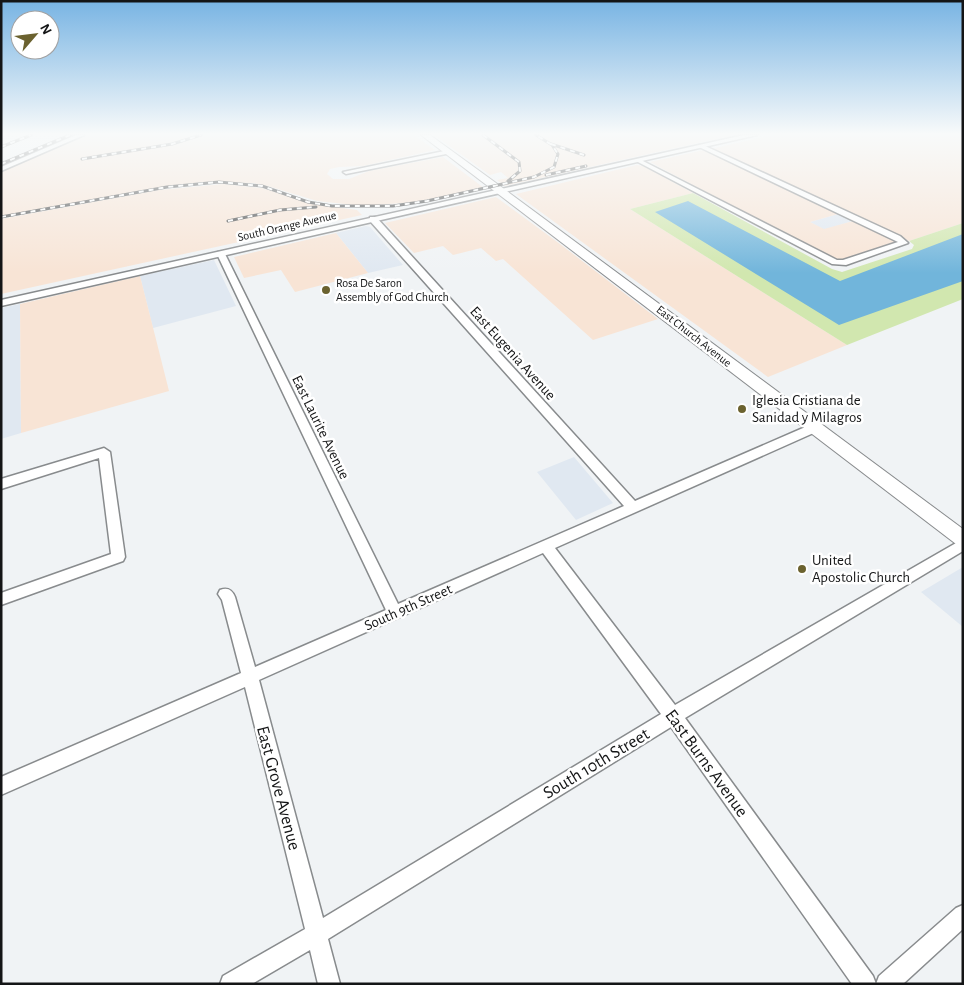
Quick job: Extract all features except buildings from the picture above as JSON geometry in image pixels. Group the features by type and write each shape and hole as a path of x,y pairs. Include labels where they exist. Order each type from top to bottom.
{"main road":[{"name":"East Church Avenue","path":"488,181 572,242 814,428 963,539"}],"street":[{"name":"South Orange Avenue","path":"1,303 543,181"},
{"path":"678,181 835,262 843,263 904,243 775,181"},
{"name":"East Eugenia Avenue","path":"373,219 632,507"},
{"name":"East Laurite Avenue","path":"221,254 394,614"},
{"name":"South 9th Street","path":"1,786 814,428"},
{"path":"1,484 104,452 118,557 1,599"},
{"name":"South 10th Street","path":"231,984 315,935 673,716 963,544"},
{"name":"East Burns Avenue","path":"545,545 673,716 865,984"},
{"name":"East Grove Avenue","path":"224,594 228,596 279,783 315,935 329,984"},
{"path":"887,984 963,915"}],"shaded area":[{"path":"1,181 475,181 484,188 415,202 363,206 317,201 253,183 203,182 170,186 1,216"},
{"path":"498,181 528,181 505,186"},
{"path":"570,181 671,181 693,193 630,209 847,345 768,377 516,194"},
{"path":"686,181 769,181 838,214 810,222 824,229 853,221 901,244 841,264"},
{"path":"780,181 963,181 963,223 909,241"},
{"path":"223,184 262,188 314,204 357,210 362,215 1,294 1,219 159,190"},
{"path":"496,197 658,319 593,340 503,259 496,261 481,248 453,255 443,246 414,253 385,223"},
{"path":"838,214 853,221 824,230 810,222"},
{"path":"366,226 370,227 403,265 368,273 336,233"},
{"path":"336,233 368,273 295,292 281,270 244,278 234,257"},
{"path":"214,260 236,306 153,328 140,276"},
{"path":"140,276 169,391 21,433 20,304"},
{"path":"20,304 21,433 1,439 1,308"},
{"path":"574,457 613,503 576,520 537,472"},
{"path":"963,567 963,627 921,592"}],"green space":[{"path":"693,193 832,269 842,272 912,249 914,245 909,241 963,223 963,299 847,345 630,209"}],"water":[{"path":"688,201 840,281 963,234 963,281 839,325 655,212"}],"railway":[{"path":"1,217 167,187 219,182 262,186 308,202 332,206 393,206 427,201 516,181"},
{"path":"228,221 280,210 316,207"}],"place":[{"name":"Rosa De Saron Assembly of God Church","path":"326,290"},
{"name":"Iglesia Cristiana de Sanidad y Milagros","path":"742,409"},
{"name":"United Apostolic Church","path":"802,569"}]}
